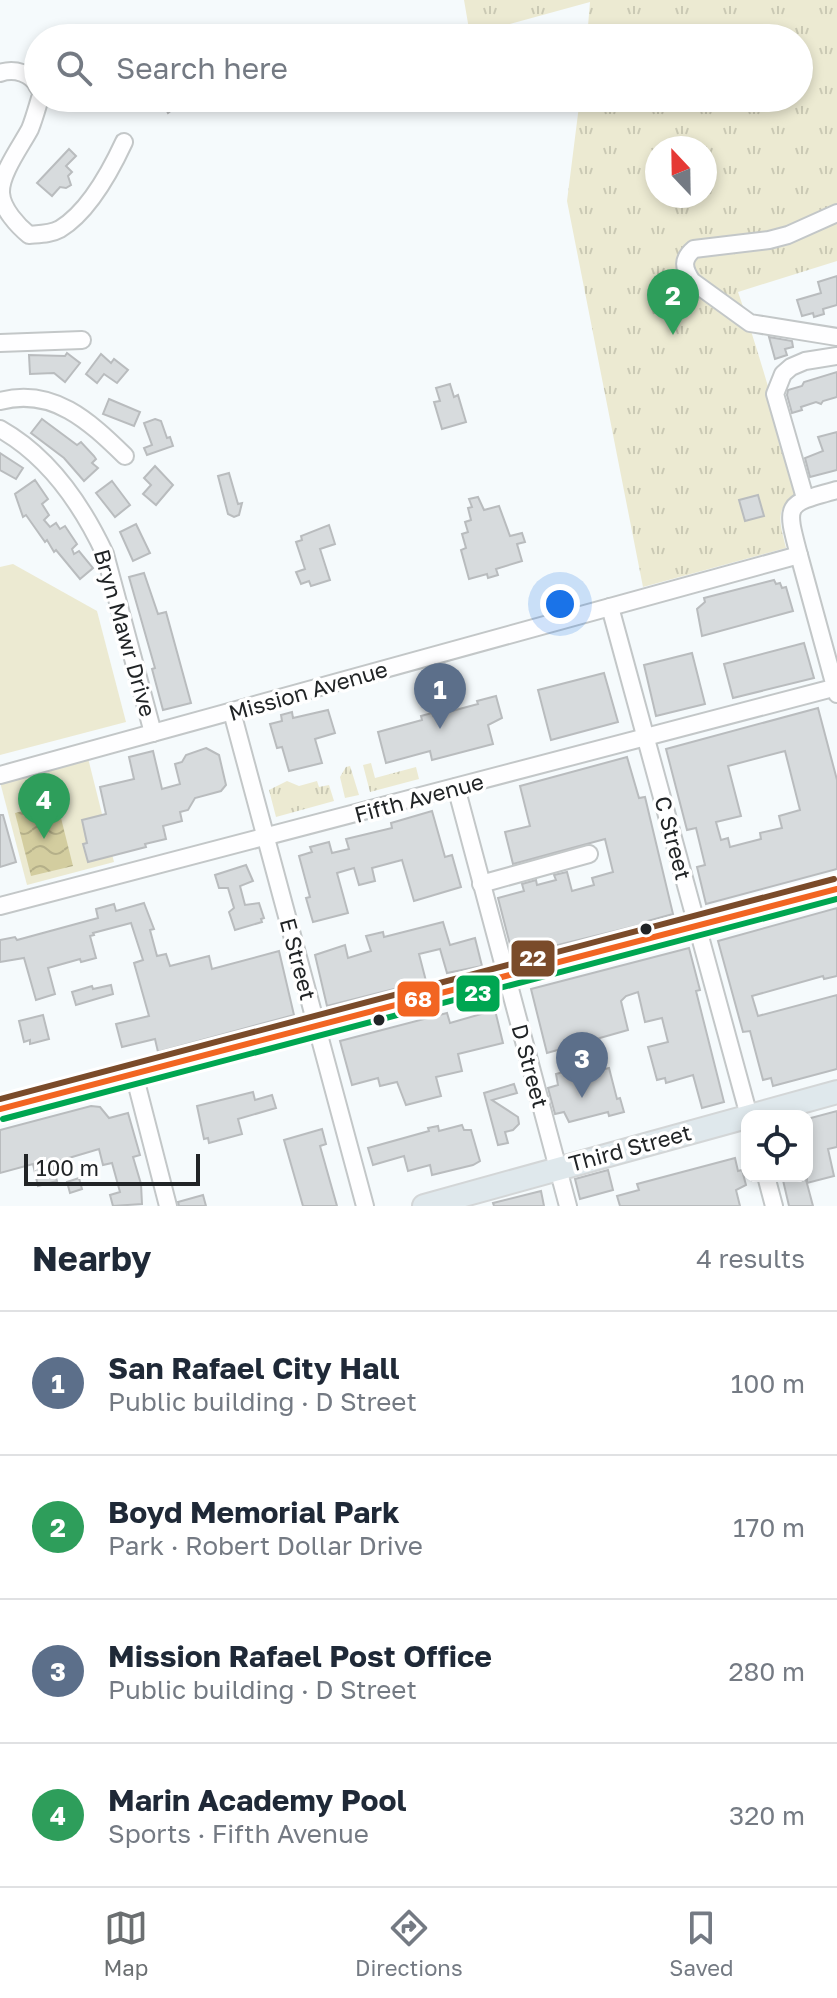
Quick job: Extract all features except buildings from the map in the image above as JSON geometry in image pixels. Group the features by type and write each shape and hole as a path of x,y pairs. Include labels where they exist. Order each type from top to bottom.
{"main road":[{"path":"0,1109 837,889"},
{"name":"Third Street","path":"771,1110 837,1092"},
{"name":"Third Street","path":"424,1206 741,1118"}],"street":[{"path":"0,73 7,70 24,74"},
{"path":"36,112 1,192 4,204 18,226 29,235 59,229 73,217 96,191 124,142"},
{"path":"837,213 769,240 694,249 684,263 692,281 750,323 837,337"},
{"path":"0,343 82,340"},
{"path":"805,498 775,394 783,374 791,367 805,361 837,356"},
{"path":"0,401 34,398 66,406 125,456"},
{"name":"Bryn Mawr Drive","path":"0,429 20,440 64,486 94,531 105,554 153,733"},
{"path":"836,689 789,515 805,498 837,490"},
{"name":"Mission Avenue","path":"0,775 799,555"},
{"name":"C Street","path":"610,607 747,1110"},
{"name":"Fifth Avenue","path":"0,906 645,736 836,689"},
{"name":"E Street","path":"232,712 365,1206"},
{"name":"D Street","path":"456,787 568,1206"},
{"path":"481,884 589,854"},
{"path":"134,1074 168,1206"},
{"path":"768,1182 774,1206"}],"green space":[{"path":"464,0 837,0 837,261 738,292 800,493 791,498 782,510 786,548 643,587 567,201 578,112 813,112 813,24 588,24 590,2 510,24 468,24"},
{"path":"13,564 97,611 126,722 0,755 0,567"},
{"path":"88,758 114,862 27,885 0,782"},
{"path":"371,763 375,778 416,767 419,779 370,792 363,765"},
{"path":"350,766 359,795 345,798 340,777"},
{"path":"287,781 299,786 317,781 319,787 329,785 334,801 276,817 269,790"}],"water":[{"path":"57,802 73,866 31,876 15,813"}],"transit line":[{"name":"22","path":"0,1099 834,879"},
{"name":"68","path":"0,1109 837,889"},
{"name":"23","path":"3,1119 837,899"}],"place":[{"name":"Boyd Memorial Park","path":"673,335"},
{"name":"San Rafael City Hall","path":"440,729"},
{"name":"Marin Academy Pool","path":"44,839"},
{"name":"Mission Rafael Post Office","path":"582,1098"}]}
